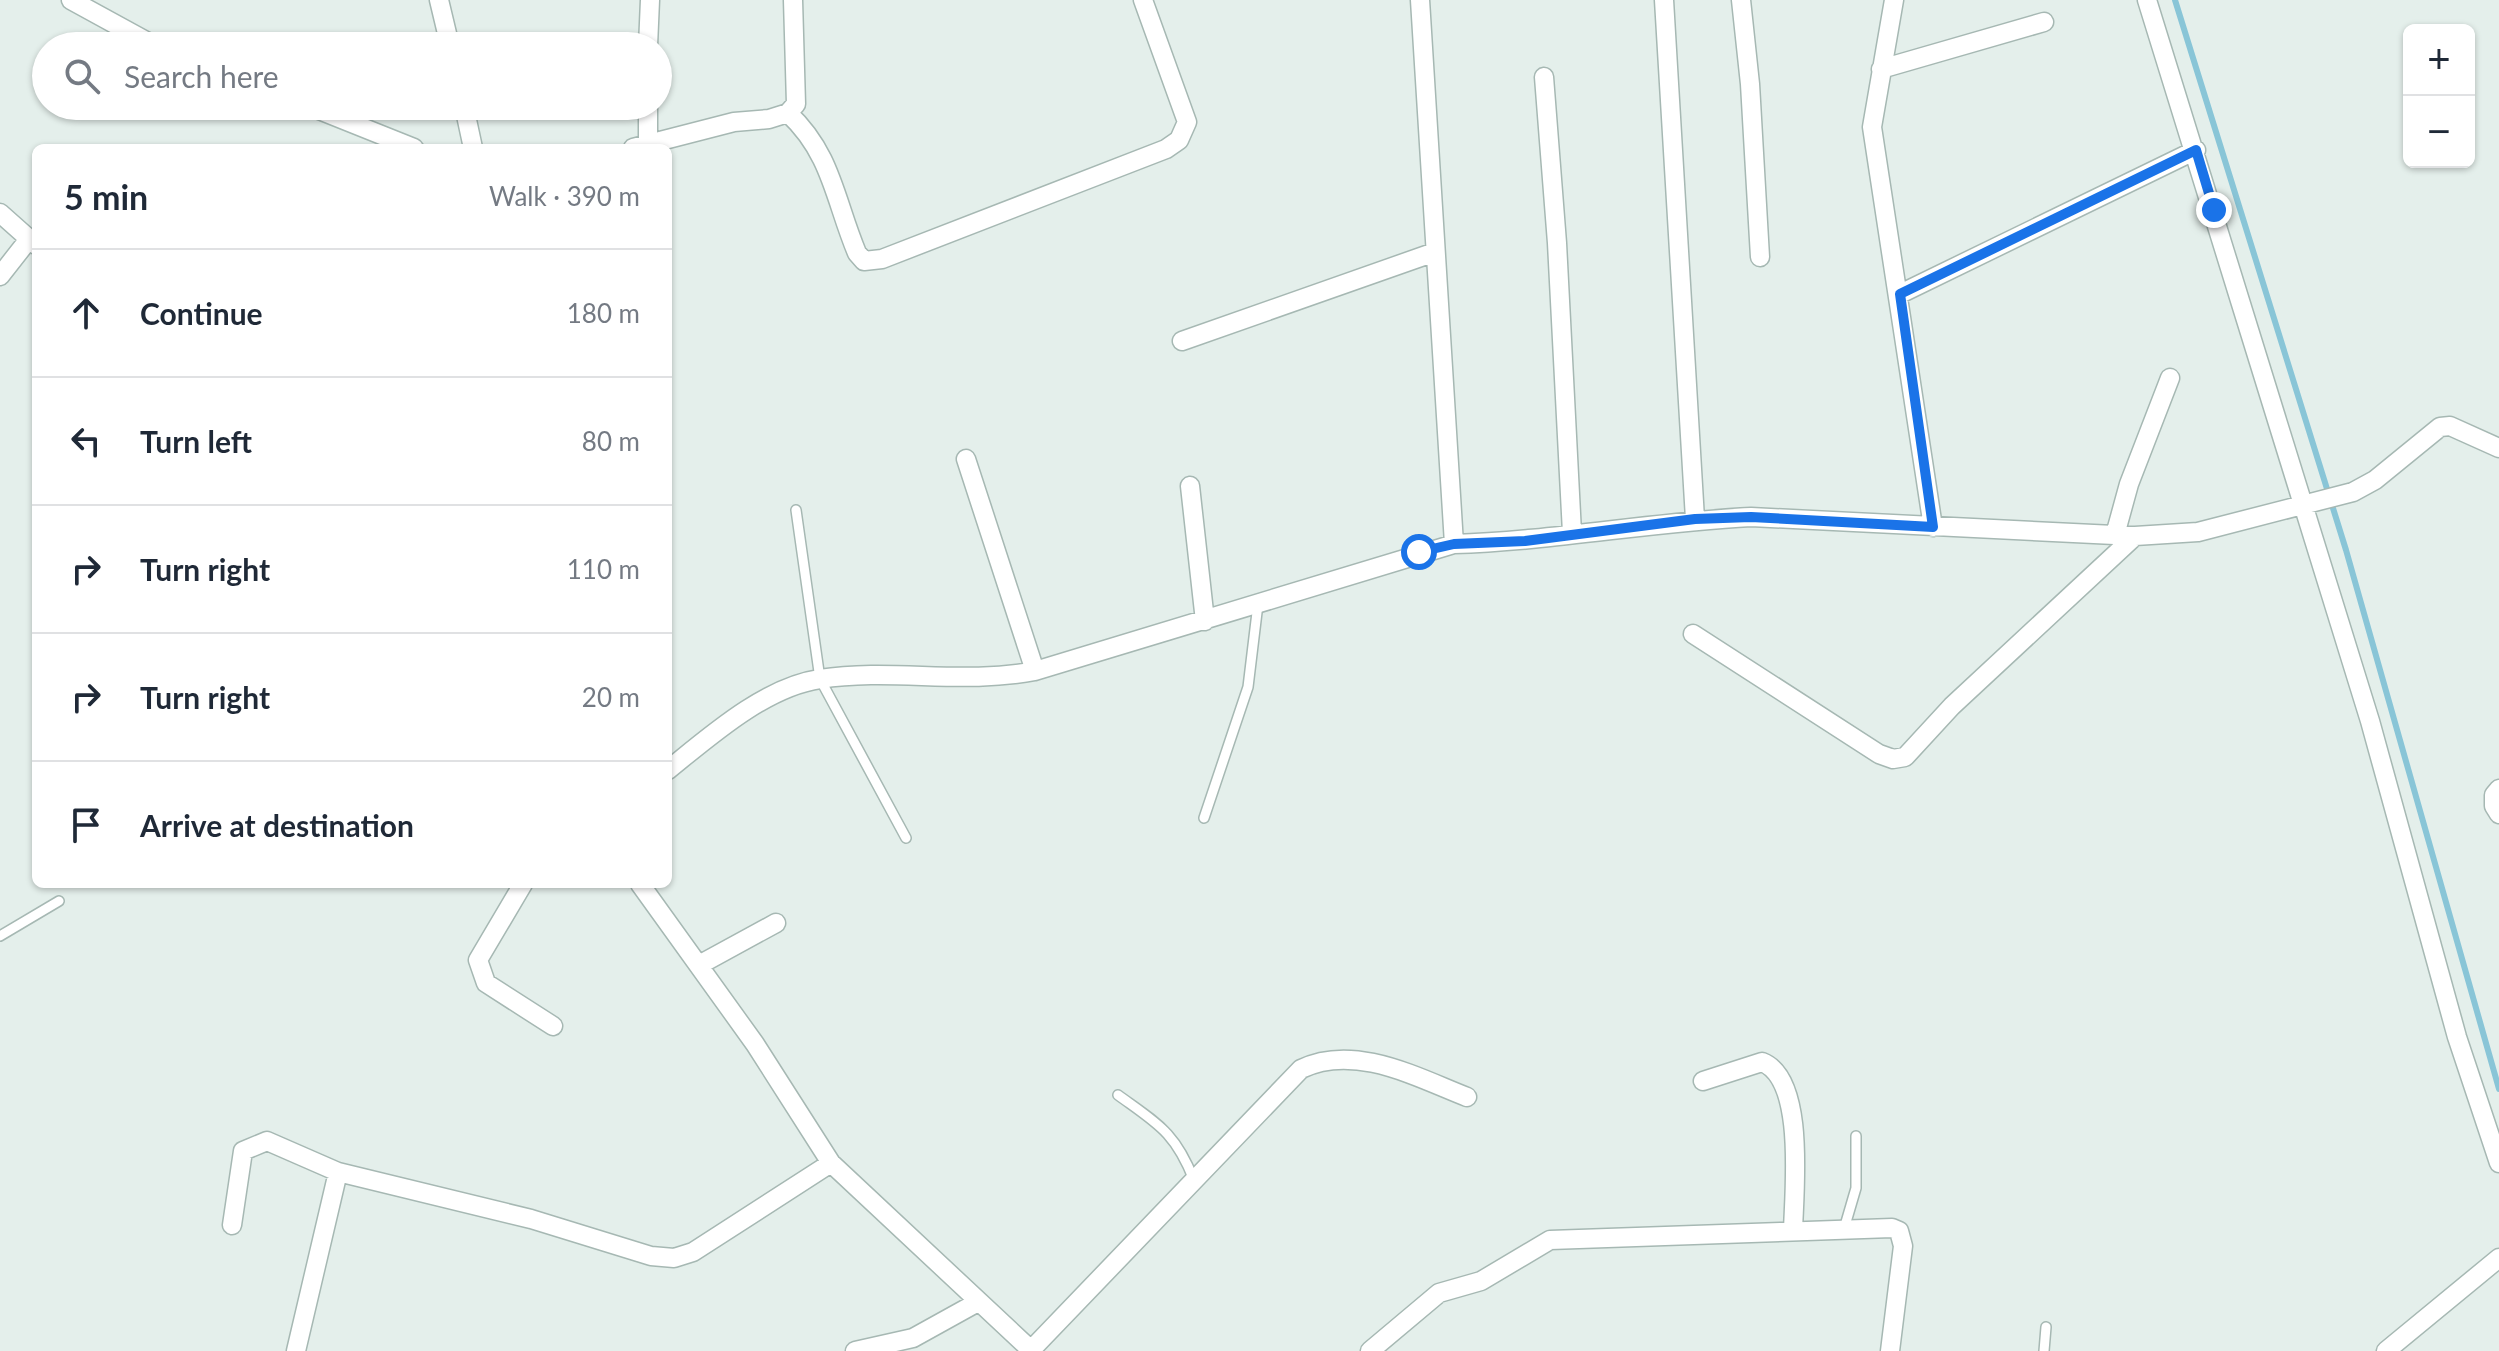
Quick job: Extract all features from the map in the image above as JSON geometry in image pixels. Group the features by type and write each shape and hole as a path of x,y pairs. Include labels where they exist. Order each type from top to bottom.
{"street":[{"path":"71,0 129,32"},
{"path":"439,0 447,32"},
{"path":"649,32 650,0"},
{"path":"648,144 734,122 788,113 796,104 793,0"},
{"path":"788,113 810,133 835,185 857,253 864,261 882,259 1166,149 1179,140 1187,122 1143,0"},
{"path":"1420,0 1454,544"},
{"path":"1664,0 1695,519"},
{"path":"1741,0 1750,84 1760,257"},
{"path":"1894,0 1872,127 1900,294 1933,527"},
{"path":"2147,0 2308,505 2457,1037 2499,1163"},
{"path":"1881,69 2044,22"},
{"path":"1544,77 1557,243 1572,533"},
{"path":"344,120 404,144"},
{"path":"467,120 472,144"},
{"path":"640,144 645,120"},
{"path":"1900,294 2196,150"},
{"path":"0,213 32,242 0,276"},
{"path":"1182,341 1435,252"},
{"path":"2115,535 2129,484 2170,378"},
{"path":"672,767 752,707 820,679 998,678 1035,671 1454,544 1525,541 1695,519 1786,517 2135,536 2198,532 2353,492 2375,480 2440,427 2450,426 2499,448"},
{"path":"966,459 1035,671"},
{"path":"1190,486 1205,621"},
{"path":"1693,634 1879,754 1893,759 1905,757 1952,706 2135,536"},
{"path":"2499,789 2494,795 2494,806 2499,814"},
{"path":"521,888 478,960 480,974 486,983 553,1026"},
{"path":"643,888 699,965 831,1163 1031,1350 1301,1069 1334,1058 1387,1067 1467,1097"},
{"path":"699,965 776,923"},
{"path":"1703,1081 1762,1062 1778,1073 1794,1124 1793,1231"},
{"path":"232,1225 243,1151 252,1144 267,1141 338,1172 531,1219 651,1256 674,1258 693,1252 831,1163"},
{"path":"296,1351 338,1172"},
{"path":"1370,1351 1439,1293 1481,1281 1550,1240 1892,1228 1903,1237 1890,1351"},
{"path":"2386,1351 2499,1258"},
{"path":"855,1351 913,1338 978,1302"}],"lane":[{"path":"796,510 820,679 906,838"},
{"path":"1204,818 1248,687 1258,604"},
{"path":"0,936 59,901"},
{"path":"1118,1095 1169,1132 1181,1146 1194,1180"},
{"path":"1844,1229 1856,1188 1856,1136"},
{"path":"2044,1351 2046,1327"}],"waterway":[{"path":"2175,0 2346,550 2499,1089"}],"route":[{"path":"1419,552 1454,544 1525,541 1695,519 1786,517 1933,527 1900,294 2196,150 2214,210"}]}
